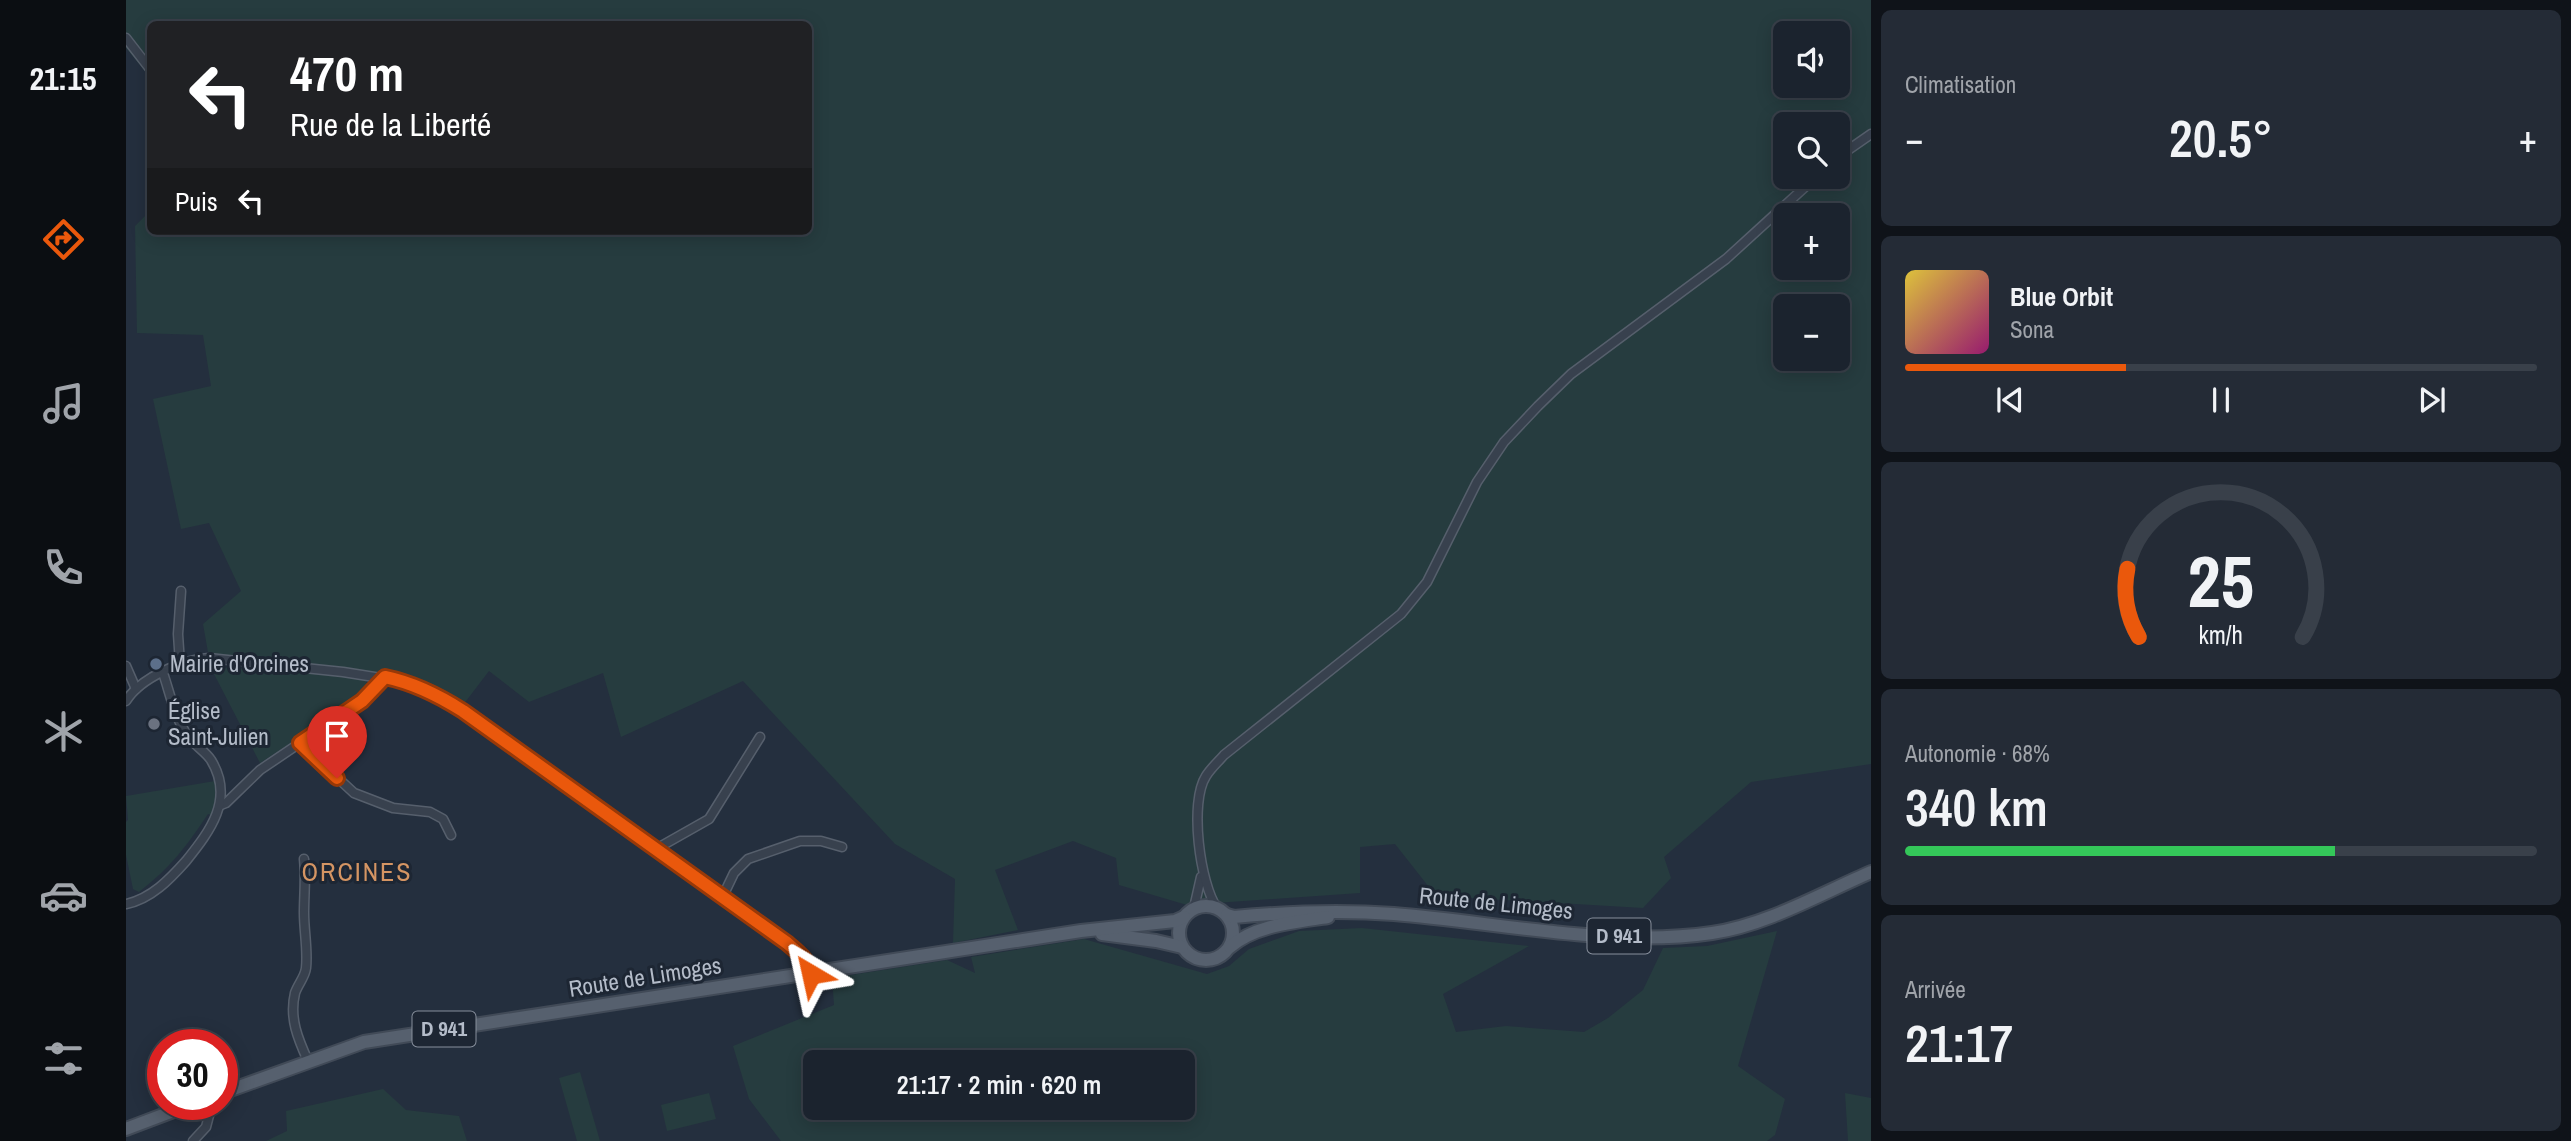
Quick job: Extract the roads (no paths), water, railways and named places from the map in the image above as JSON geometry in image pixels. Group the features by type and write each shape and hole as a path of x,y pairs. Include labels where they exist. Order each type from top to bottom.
{"main road":[{"name":"Route de Limoges","path":"1222,912 1234,917 1331,910 1604,935 1675,937 1714,933 1772,916 1871,872"},
{"path":"1206,906 1222,912 1233,931 1230,947 1223,955 1206,961 1188,955 1182,947 1178,932 1189,913 1206,906"},
{"name":"Route de Limoges","path":"1230,947 1238,940 1281,925 1356,912"},
{"name":"Route de Limoges","path":"238,1087 364,1042 385,1038 1081,931 1175,920 1189,913"},
{"name":"Route de Limoges","path":"1081,931 1182,947"},
{"path":"126,1129 150,1120"}],"street":[{"path":"126,38 147,65"},
{"path":"1850,149 1871,134"},
{"path":"1222,912 1209,897 1202,871 1198,803 1205,777 1218,762 1401,614 1427,582 1476,482 1504,442 1546,398 1571,374 1726,259 1803,189"},
{"path":"180,664 178,634 181,592"},
{"path":"126,701 136,688 191,659 209,658 385,677 406,682 456,706 787,943 803,957 811,974"},
{"path":"126,666 136,688"},
{"path":"126,904 139,901 175,874 217,817 221,805 218,778 212,761 182,727 163,673"},
{"path":"221,805 260,770 362,701 385,677"},
{"path":"656,849 709,819 760,737"},
{"path":"300,743 363,799 402,810 430,812 443,820 451,835"},
{"path":"722,898 734,873 748,859 800,841 821,841 842,847"},
{"path":"304,859 307,882 304,911 306,964 305,974 296,990 292,1011 296,1034 308,1061"},
{"path":"1189,913 1202,871"},
{"path":"193,1141 206,1127 208,1120"}],"place":[{"name":"Mairie d'Orcines","path":"156,664"},
{"name":"Église Saint-Julien","path":"154,724"}],"district":[{"name":"ORCINES","path":"357,872"}]}
